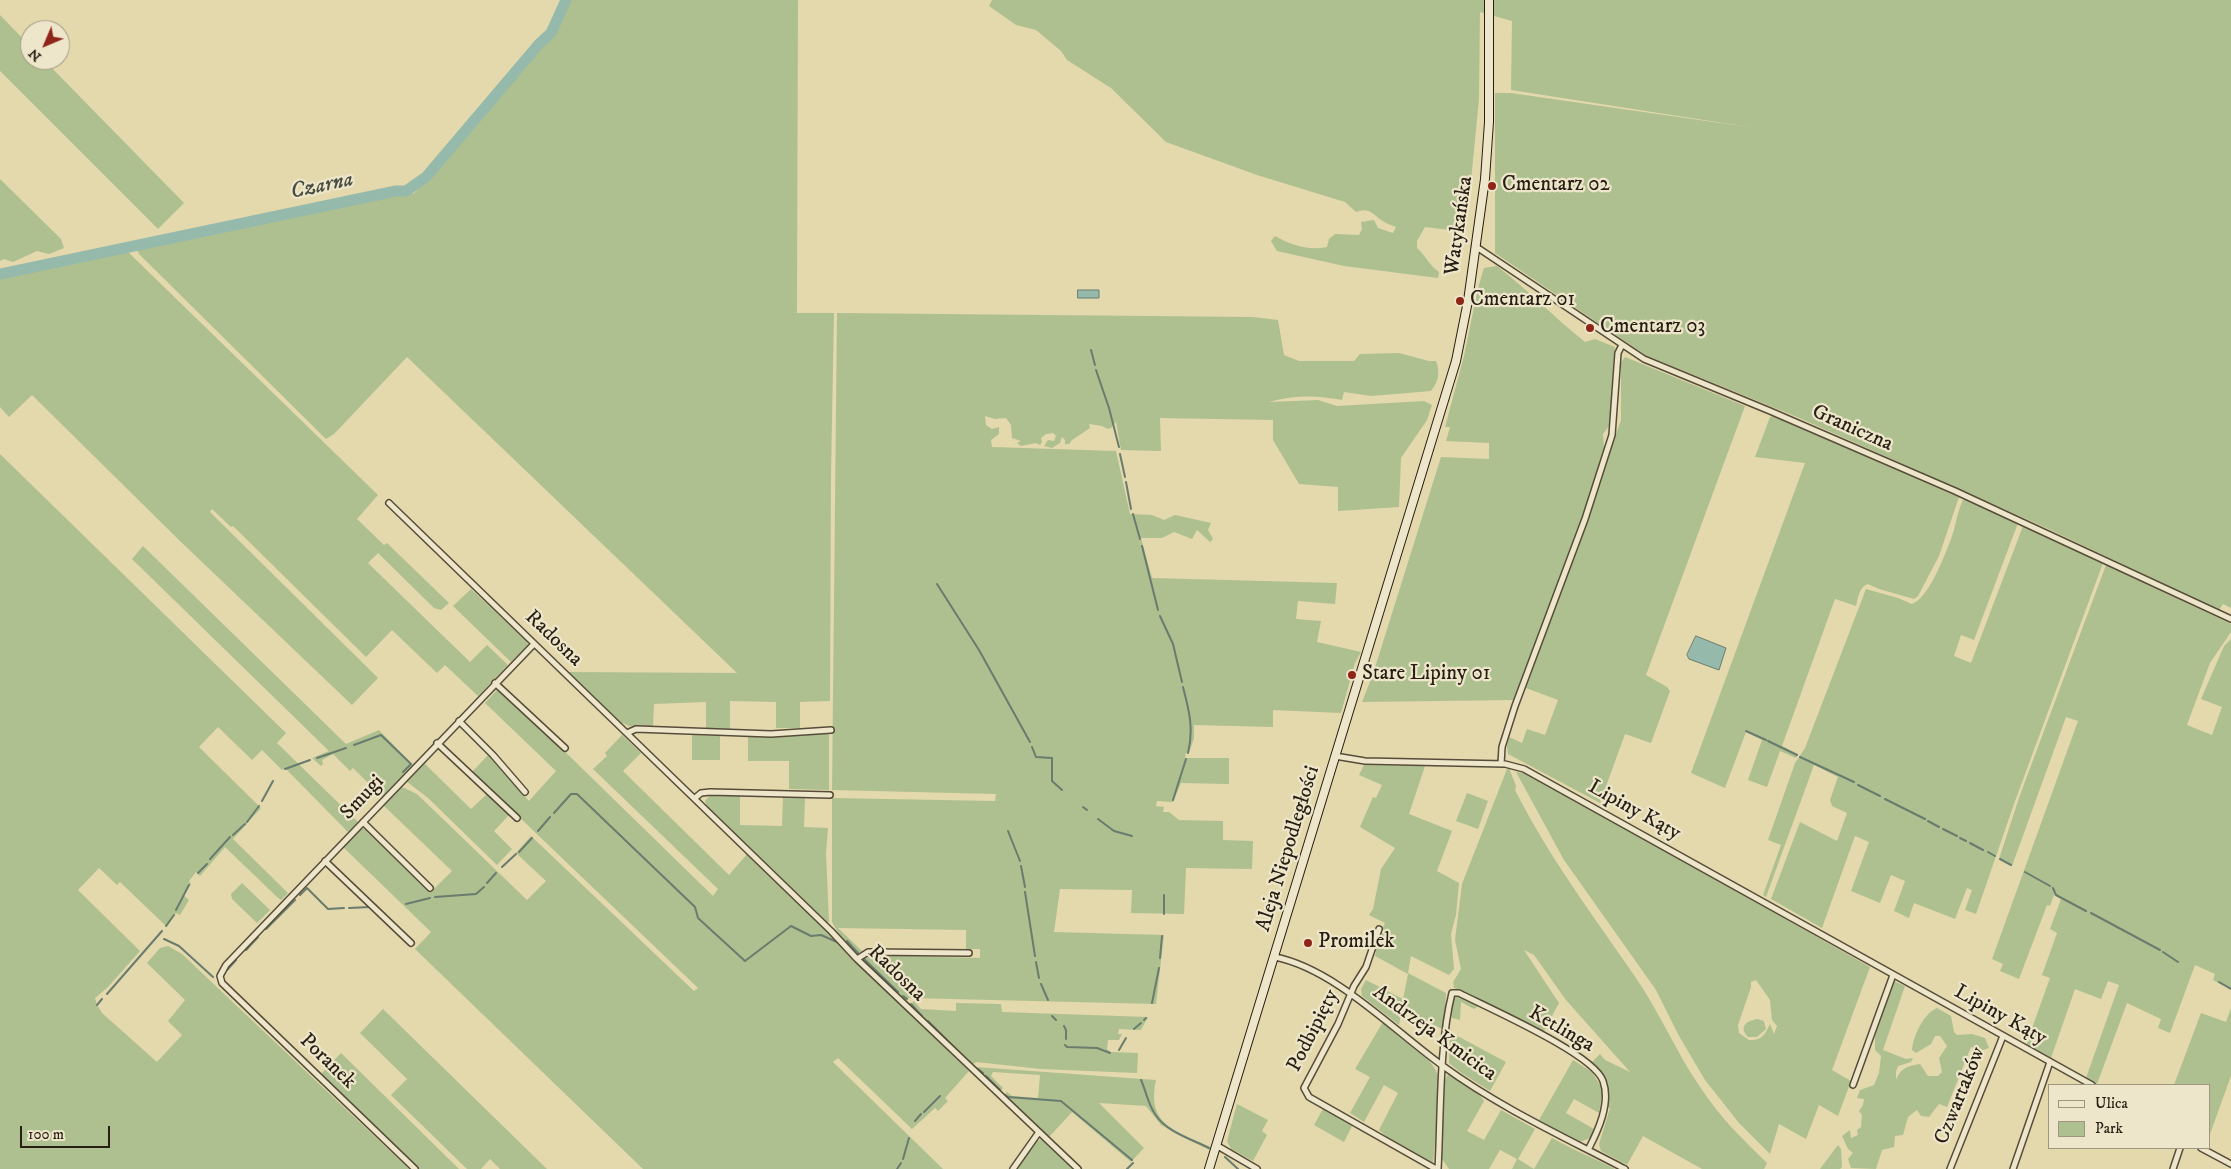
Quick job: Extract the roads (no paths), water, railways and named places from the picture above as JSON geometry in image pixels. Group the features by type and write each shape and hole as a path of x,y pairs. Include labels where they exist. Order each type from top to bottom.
{"street":[{"name":"Watykańska","path":"1402,538 1456,361 1468,301 1488,146 1489,0"},
{"name":"Graniczna","path":"1474,245 1644,359 1955,491 2231,620"},
{"path":"1501,764 1502,747 1515,706 1585,519 1612,435 1618,353 1622,346"},
{"name":"Radosna","path":"389,503 695,798 831,931 857,959 1078,1169"},
{"name":"Aleja Niepodległości","path":"1209,1169 1402,538"},
{"name":"Smugi","path":"220,976 226,965 458,721 534,644"},
{"path":"495,683 566,748"},
{"path":"458,721 493,755 525,792"},
{"path":"627,733 636,729 771,734 831,730"},
{"path":"437,743 517,818"},
{"name":"Lipiny Kąty","path":"1336,756 1365,761 1501,764 1524,769 2090,1084"},
{"path":"695,798 701,793 710,792 830,795"},
{"path":"363,822 430,888"},
{"path":"325,861 411,943"},
{"name":"Podbipięty","path":"1379,929 1366,967 1354,986 1352,994 1324,1050 1304,1084 1305,1091 1309,1097 1437,1169"},
{"path":"857,959 868,952 969,953"},
{"name":"Andrzeja Kmicica","path":"1275,957 1294,961 1352,994 1443,1066 1494,1099 1625,1169"},
{"path":"1853,1085 1893,974"},
{"name":"Poranek","path":"220,976 222,983 263,1024 415,1169"},
{"name":"Ketlinga","path":"1443,1066 1449,1006 1452,993 1459,992 1574,1053 1596,1069 1604,1083 1606,1097 1599,1130 1588,1150"},
{"name":"Czwartaków","path":"1950,1169 2003,1036"},
{"path":"2015,1168 2050,1062"},
{"path":"1437,1169 1443,1066"},
{"path":"1014,1169 1039,1132"},
{"path":"1216,1145 1257,1169"},
{"path":"2173,1169 2180,1149"},
{"path":"2203,1149 2231,1164"}],"waterway":[{"name":"Czarna","path":"0,274 396,191 406,191 426,177 539,44 551,33 566,0"},
{"path":"1091,350 1095,365"},
{"path":"1096,370 1109,408 1119,447"},
{"path":"1120,454 1125,477"},
{"path":"1126,482 1131,509"},
{"path":"1133,514 1140,539"},
{"path":"1142,546 1158,610"},
{"path":"937,584 979,650 1030,742"},
{"path":"1160,616 1173,644 1182,682"},
{"path":"1183,687 1191,728 1188,753"},
{"path":"1746,731 1766,740"},
{"path":"354,745 381,735 411,764 403,772"},
{"path":"1768,741 1797,755"},
{"path":"1032,747 1036,757 1052,758 1052,781 1062,790"},
{"path":"317,758 346,748"},
{"path":"1800,757 1854,782"},
{"path":"1173,800 1186,759"},
{"path":"285,769 310,760"},
{"path":"262,801 273,781"},
{"path":"1858,785 1880,796"},
{"path":"554,813 571,794 577,794 695,907 698,918 745,961 791,926 811,936 821,935 837,942"},
{"path":"1885,799 1925,819"},
{"path":"247,822 259,806"},
{"path":"1083,807 1087,810"},
{"path":"538,831 550,817"},
{"path":"1098,819 1114,831 1132,836"},
{"path":"1928,821 1939,827"},
{"path":"233,835 245,824"},
{"path":"1943,829 1957,836"},
{"path":"1008,831 1020,861"},
{"path":"210,859 230,837"},
{"path":"519,852 532,838"},
{"path":"1960,838 1966,841"},
{"path":"1970,843 1983,850"},
{"path":"1988,852 1995,856"},
{"path":"502,867 516,854"},
{"path":"2000,859 2011,865"},
{"path":"198,873 207,864"},
{"path":"1021,866 1025,887"},
{"path":"2025,872 2050,886"},
{"path":"487,883 496,873"},
{"path":"176,910 189,885"},
{"path":"435,897 476,894 484,887"},
{"path":"300,895 307,888 328,909 344,908"},
{"path":"2053,888 2056,895 2086,911"},
{"path":"1025,892 1035,956"},
{"path":"1164,895 1164,914"},
{"path":"406,904 430,898"},
{"path":"266,929 295,900"},
{"path":"349,908 370,907"},
{"path":"2091,913 2160,950"},
{"path":"166,926 174,915"},
{"path":"107,994 162,931"},
{"path":"1160,958 1162,936"},
{"path":"246,950 258,937"},
{"path":"164,939 179,946 213,977"},
{"path":"847,941 858,953"},
{"path":"2163,952 2178,962"},
{"path":"864,959 898,992"},
{"path":"227,970 236,960"},
{"path":"1036,962 1039,978"},
{"path":"1152,1003 1159,968"},
{"path":"2219,982 2231,989"},
{"path":"1041,984 1048,1000"},
{"path":"903,996 907,999"},
{"path":"97,1005 102,999"},
{"path":"911,1004 922,1016"},
{"path":"1052,1016 1056,1020"},
{"path":"928,1021 971,1064"},
{"path":"1134,1029 1141,1023"},
{"path":"1064,1026 1066,1039"},
{"path":"1119,1050 1126,1038"},
{"path":"1065,1045 1067,1047 1097,1048 1110,1053"},
{"path":"978,1069 983,1073"},
{"path":"986,1076 1000,1090"},
{"path":"1141,1080 1151,1106 1160,1120 1172,1130 1209,1148"},
{"path":"1005,1095 1008,1097 1061,1101 1132,1160"},
{"path":"924,1112 940,1096"},
{"path":"915,1121 921,1114"},
{"path":"903,1159 909,1138"},
{"path":"1225,1157 1238,1169"},
{"path":"897,1169 901,1163"},
{"path":"1127,1169 1133,1163"}],"place":[{"name":"Cmentarz 02","path":"1492,186"},
{"name":"Cmentarz 01","path":"1460,301"},
{"name":"Cmentarz 03","path":"1590,328"},
{"name":"Stare Lipiny 01","path":"1352,675"},
{"name":"Promilek","path":"1308,943"}]}
